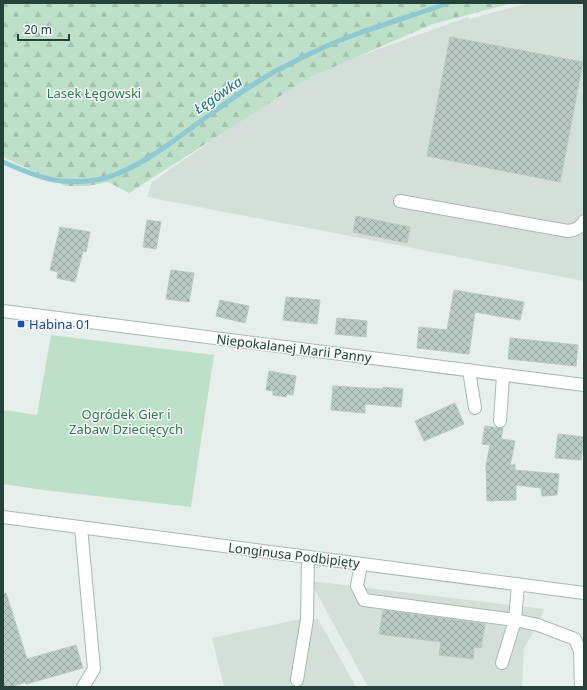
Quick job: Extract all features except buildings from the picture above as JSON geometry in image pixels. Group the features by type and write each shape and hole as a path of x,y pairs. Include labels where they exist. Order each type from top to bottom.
{"street":[{"path":"400,201 568,231 582,226 584,221"},
{"name":"Niepokalanej Marii Panny","path":"3,311 584,385"},
{"path":"469,370 474,408"},
{"path":"500,421 503,375"},
{"name":"Longinusa Podbipięty","path":"3,517 584,593"},
{"path":"81,527 94,669 83,687"},
{"path":"297,680 307,619 308,557"},
{"path":"361,564 357,586 364,600 515,620 538,625 575,639 580,652 581,687"},
{"path":"502,663 515,620 518,584"}],"shaded area":[{"path":"529,3 584,3 584,281 147,197 152,182 298,81 340,63 468,17 469,19"},
{"path":"310,581 544,609 538,625 524,648 522,687 368,687"},
{"path":"300,619 318,619 356,687 224,687 212,638"}],"green space":[{"name":"Lasek Łęgowski","path":"3,3 513,3 433,24 308,78 129,193 108,182 88,186 66,186 3,157"},
{"name":"Ogródek Gier i Zabaw Dziecięcych","path":"51,335 214,355 191,507 3,484 3,410 37,415"}],"waterway":[{"name":"Łęgówka","path":"3,162 35,175 61,181 77,182 114,175 140,163 156,153 238,95 284,67 346,38 448,3"}],"place":[{"name":"Habina 01","path":"21,324"}]}
